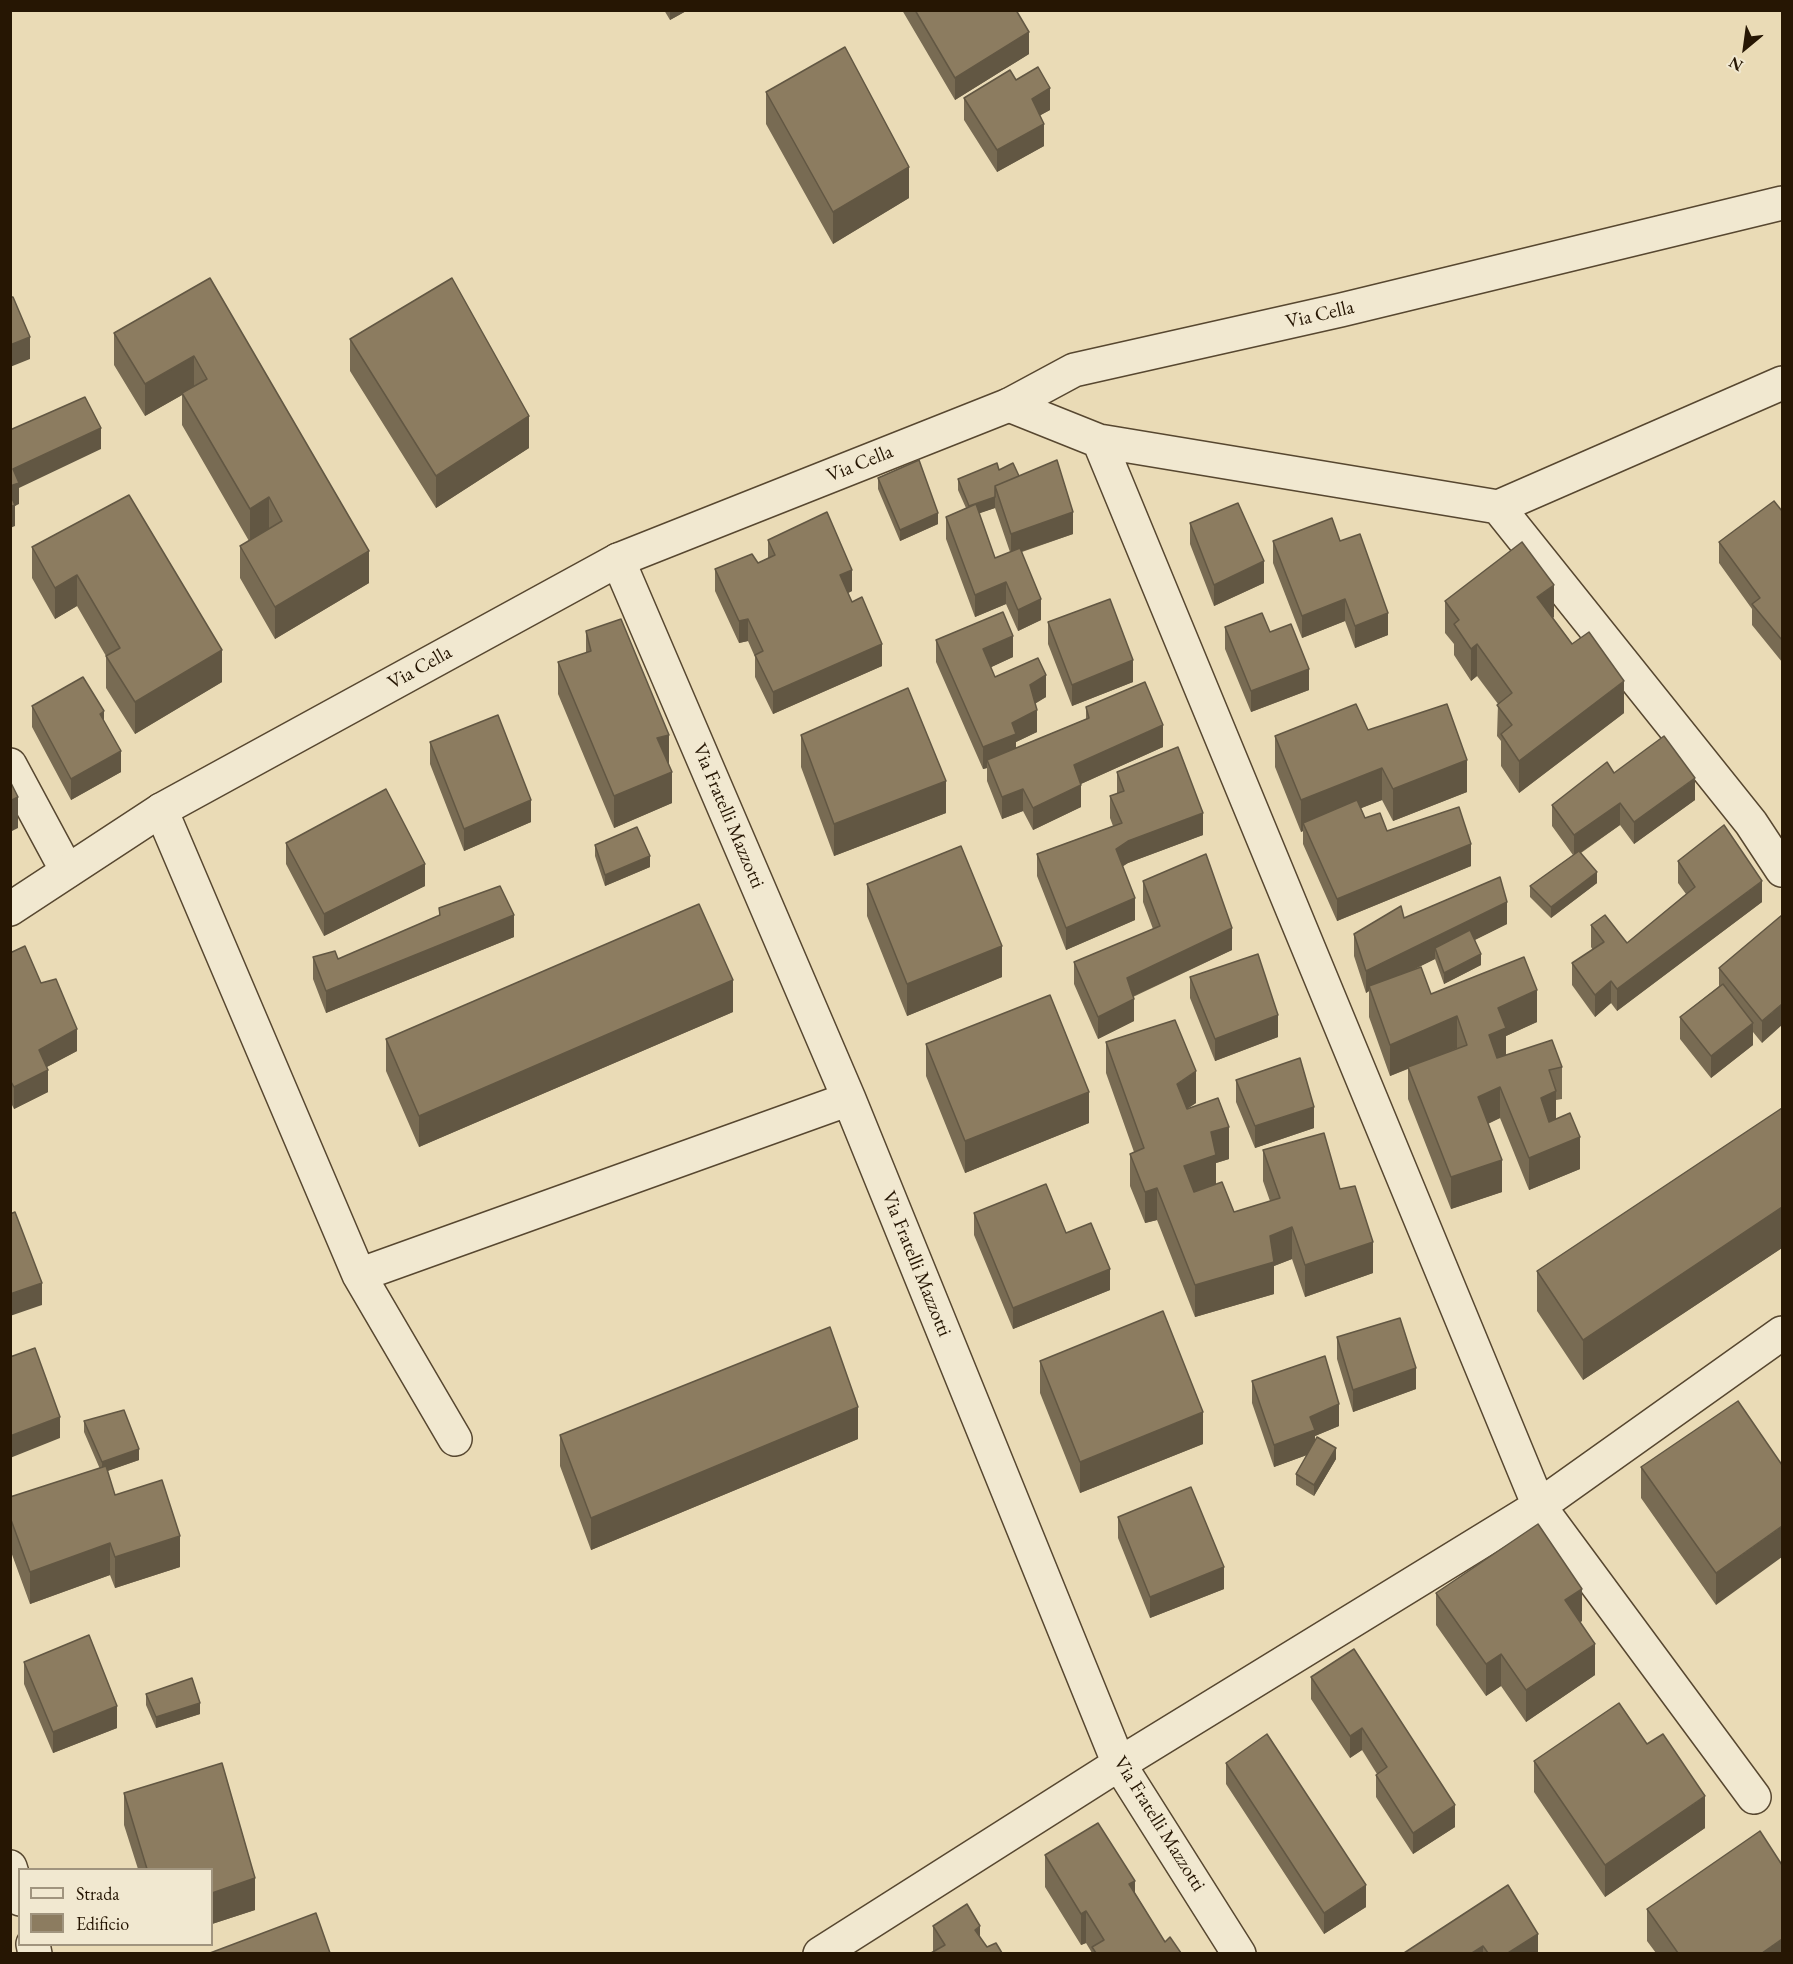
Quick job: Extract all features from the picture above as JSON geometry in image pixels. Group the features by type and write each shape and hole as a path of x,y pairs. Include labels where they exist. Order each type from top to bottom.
{"street":[{"name":"Via Cella","path":"10,909 161,810 618,560 1009,405 1074,370 1341,310 1782,202"},
{"path":"1009,405 1099,441 1498,507 1782,383"},
{"path":"1099,441 1539,1506 1754,1797"},
{"path":"1498,507 1751,823 1782,870"},
{"name":"Via Fratelli Mazzotti","path":"618,560 849,1099 1119,1764 1239,1953"},
{"path":"10,765 67,871"},
{"path":"161,810 358,1275 455,1439"},
{"path":"358,1275 849,1099"},
{"path":"820,1953 1119,1764 1539,1506 1782,1333"},
{"path":"10,1867 18,1893"}],"building":[{"path":"915,10 1016,10 1029,32 955,78"},
{"path":"845,47 909,167 833,212 766,92"},
{"path":"1038,67 1050,88 1032,99 1044,124 997,150 964,98 1010,70 1016,80"},
{"path":"210,278 369,551 275,607 240,546 282,521 269,497 250,509 182,393 207,379 194,356 145,384 114,333"},
{"path":"452,278 529,416 436,476 350,339"},
{"path":"10,297 13,297 30,337 10,345"},
{"path":"85,397 101,428 13,469 19,483 10,486 10,430"},
{"path":"919,460 938,513 900,530 878,478"},
{"path":"1057,460 1073,512 1011,534 995,486"},
{"path":"997,463 999,470 1013,463 1019,476 995,486 995,497 969,506 958,479"},
{"path":"10,494 15,505 10,507"},
{"path":"129,495 222,650 135,702 106,656 120,648 77,575 55,588 32,547"},
{"path":"1774,501 1782,511 1782,640 1752,604 1760,598 1719,542"},
{"path":"1238,503 1264,561 1214,585 1190,523"},
{"path":"976,504 995,558 1020,548 1041,599 1018,610 1006,582 975,595 946,517"},
{"path":"827,512 852,570 840,575 852,602 862,597 882,644 773,692 755,655 763,651 748,619 739,621 715,569 752,554 758,563 775,555 768,540"},
{"path":"1332,518 1340,541 1360,534 1388,613 1355,626 1345,599 1302,616 1273,541"},
{"path":"1522,542 1554,585 1537,597 1572,644 1589,632 1624,681 1519,761 1501,734 1512,725 1497,705 1512,693 1477,644 1471,649 1454,624 1459,620 1445,601"},
{"path":"1110,599 1133,660 1072,685 1048,622"},
{"path":"1003,612 1013,636 983,649 995,677 1038,658 1046,675 1030,685 1037,710 1012,723 1016,734 983,747 936,640"},
{"path":"1262,613 1270,632 1291,624 1309,669 1251,691 1225,627"},
{"path":"621,619 669,735 657,738 672,772 614,796 558,662 591,651 586,631"},
{"path":"83,677 104,711 100,714 121,751 71,779 32,706"},
{"path":"1145,682 1163,725 1074,765 1081,785 1033,808 1023,789 1002,797 987,760 1089,718 1086,707"},
{"path":"908,688 946,781 834,824 801,735"},
{"path":"1356,704 1368,730 1447,704 1467,760 1393,789 1382,768 1301,800 1275,736"},
{"path":"498,715 531,800 464,829 430,742"},
{"path":"1664,736 1695,778 1634,822 1620,803 1574,835 1552,805 1607,762 1614,773"},
{"path":"1178,747 1203,813 1128,841 1116,849 1135,898 1066,928 1037,854 1122,823 1110,796 1124,791 1117,772"},
{"path":"10,781 18,797 10,801"},
{"path":"386,789 425,864 324,914 286,843"},
{"path":"1357,800 1365,818 1380,813 1387,831 1459,807 1471,844 1337,899 1303,823"},
{"path":"1724,825 1762,881 1617,989 1611,981 1595,995 1572,963 1604,942 1591,925 1605,915 1627,943 1695,887 1678,861"},
{"path":"637,827 650,856 605,875 595,845"},
{"path":"961,846 1002,946 907,984 867,884"},
{"path":"1579,851 1597,872 1551,907 1530,886"},
{"path":"1206,854 1232,928 1127,978 1134,999 1098,1017 1074,962 1160,926 1143,881"},
{"path":"1500,877 1507,902 1366,971 1354,934 1401,906 1404,918"},
{"path":"500,886 514,915 326,991 313,957 335,951 338,959 440,915 439,908"},
{"path":"699,904 733,980 419,1116 386,1039"},
{"path":"1782,915 1782,1004 1762,1021 1719,968"},
{"path":"1470,930 1481,954 1444,973 1435,948"},
{"path":"25,946 41,983 56,979 77,1029 39,1050 48,1070 14,1087 10,1080 10,953"},
{"path":"1258,954 1278,1015 1215,1039 1190,977"},
{"path":"1524,957 1537,990 1498,1008 1506,1028 1489,1035 1497,1058 1552,1040 1562,1067 1549,1070 1556,1091 1541,1098 1549,1122 1570,1113 1580,1137 1529,1158 1500,1087 1478,1097 1502,1160 1451,1177 1408,1067 1467,1045 1457,1016 1390,1045 1369,986 1421,967 1431,994"},
{"path":"1723,984 1753,1023 1711,1056 1680,1017"},
{"path":"1050,995 1089,1092 965,1141 926,1044"},
{"path":"1175,1020 1196,1071 1177,1084 1187,1109 1218,1098 1229,1127 1211,1132 1216,1155 1184,1166 1194,1192 1222,1182 1234,1212 1280,1198 1263,1150 1324,1133 1340,1189 1355,1186 1373,1242 1305,1265 1292,1227 1270,1236 1274,1262 1195,1285 1157,1188 1145,1192 1130,1154 1144,1148 1106,1042"},
{"path":"1300,1058 1314,1107 1255,1126 1236,1080"},
{"path":"1782,1108 1782,1207 1583,1340 1537,1271"},
{"path":"1046,1184 1066,1233 1091,1223 1110,1269 1013,1308 974,1213"},
{"path":"15,1212 42,1283 10,1294 10,1214"},
{"path":"1163,1311 1203,1412 1080,1462 1040,1361"},
{"path":"1400,1318 1416,1368 1353,1390 1337,1337"},
{"path":"830,1327 858,1407 591,1518 560,1435"},
{"path":"35,1348 60,1417 10,1436 10,1357"},
{"path":"1325,1356 1339,1404 1310,1417 1315,1430 1274,1445 1252,1381"},
{"path":"1738,1401 1782,1465 1782,1526 1716,1573 1641,1467"},
{"path":"124,1410 139,1449 102,1462 84,1421"},
{"path":"1317,1437 1336,1448 1314,1485 1296,1474"},
{"path":"106,1466 115,1495 162,1480 180,1536 115,1557 110,1543 30,1572 10,1517 10,1497"},
{"path":"1191,1487 1224,1567 1150,1597 1118,1517"},
{"path":"1538,1524 1582,1589 1565,1600 1595,1644 1526,1690 1501,1654 1486,1664 1436,1593"},
{"path":"89,1635 117,1706 53,1732 24,1662"},
{"path":"1354,1649 1455,1805 1413,1833 1376,1775 1387,1767 1362,1728 1350,1736 1311,1677"},
{"path":"192,1678 200,1703 156,1717 146,1694"},
{"path":"1619,1703 1647,1744 1663,1734 1705,1796 1605,1865 1534,1761"},
{"path":"1267,1734 1366,1885 1324,1913 1226,1763"},
{"path":"222,1763 255,1878 213,1893 213,1868 147,1868 124,1793"},
{"path":"1098,1823 1135,1881 1129,1884 1165,1942 1170,1937 1181,1953 1096,1953 1092,1947 1104,1940 1086,1911 1081,1914 1045,1855"},
{"path":"1760,1831 1782,1865 1782,1939 1762,1953 1678,1953 1647,1909"},
{"path":"1508,1885 1538,1934 1508,1953 1488,1953 1483,1946 1472,1953 1404,1953"},
{"path":"967,1904 980,1926 975,1930 987,1947 996,1943 1002,1953 931,1953 945,1945 933,1926"},
{"path":"316,1913 330,1953 210,1953"}]}
